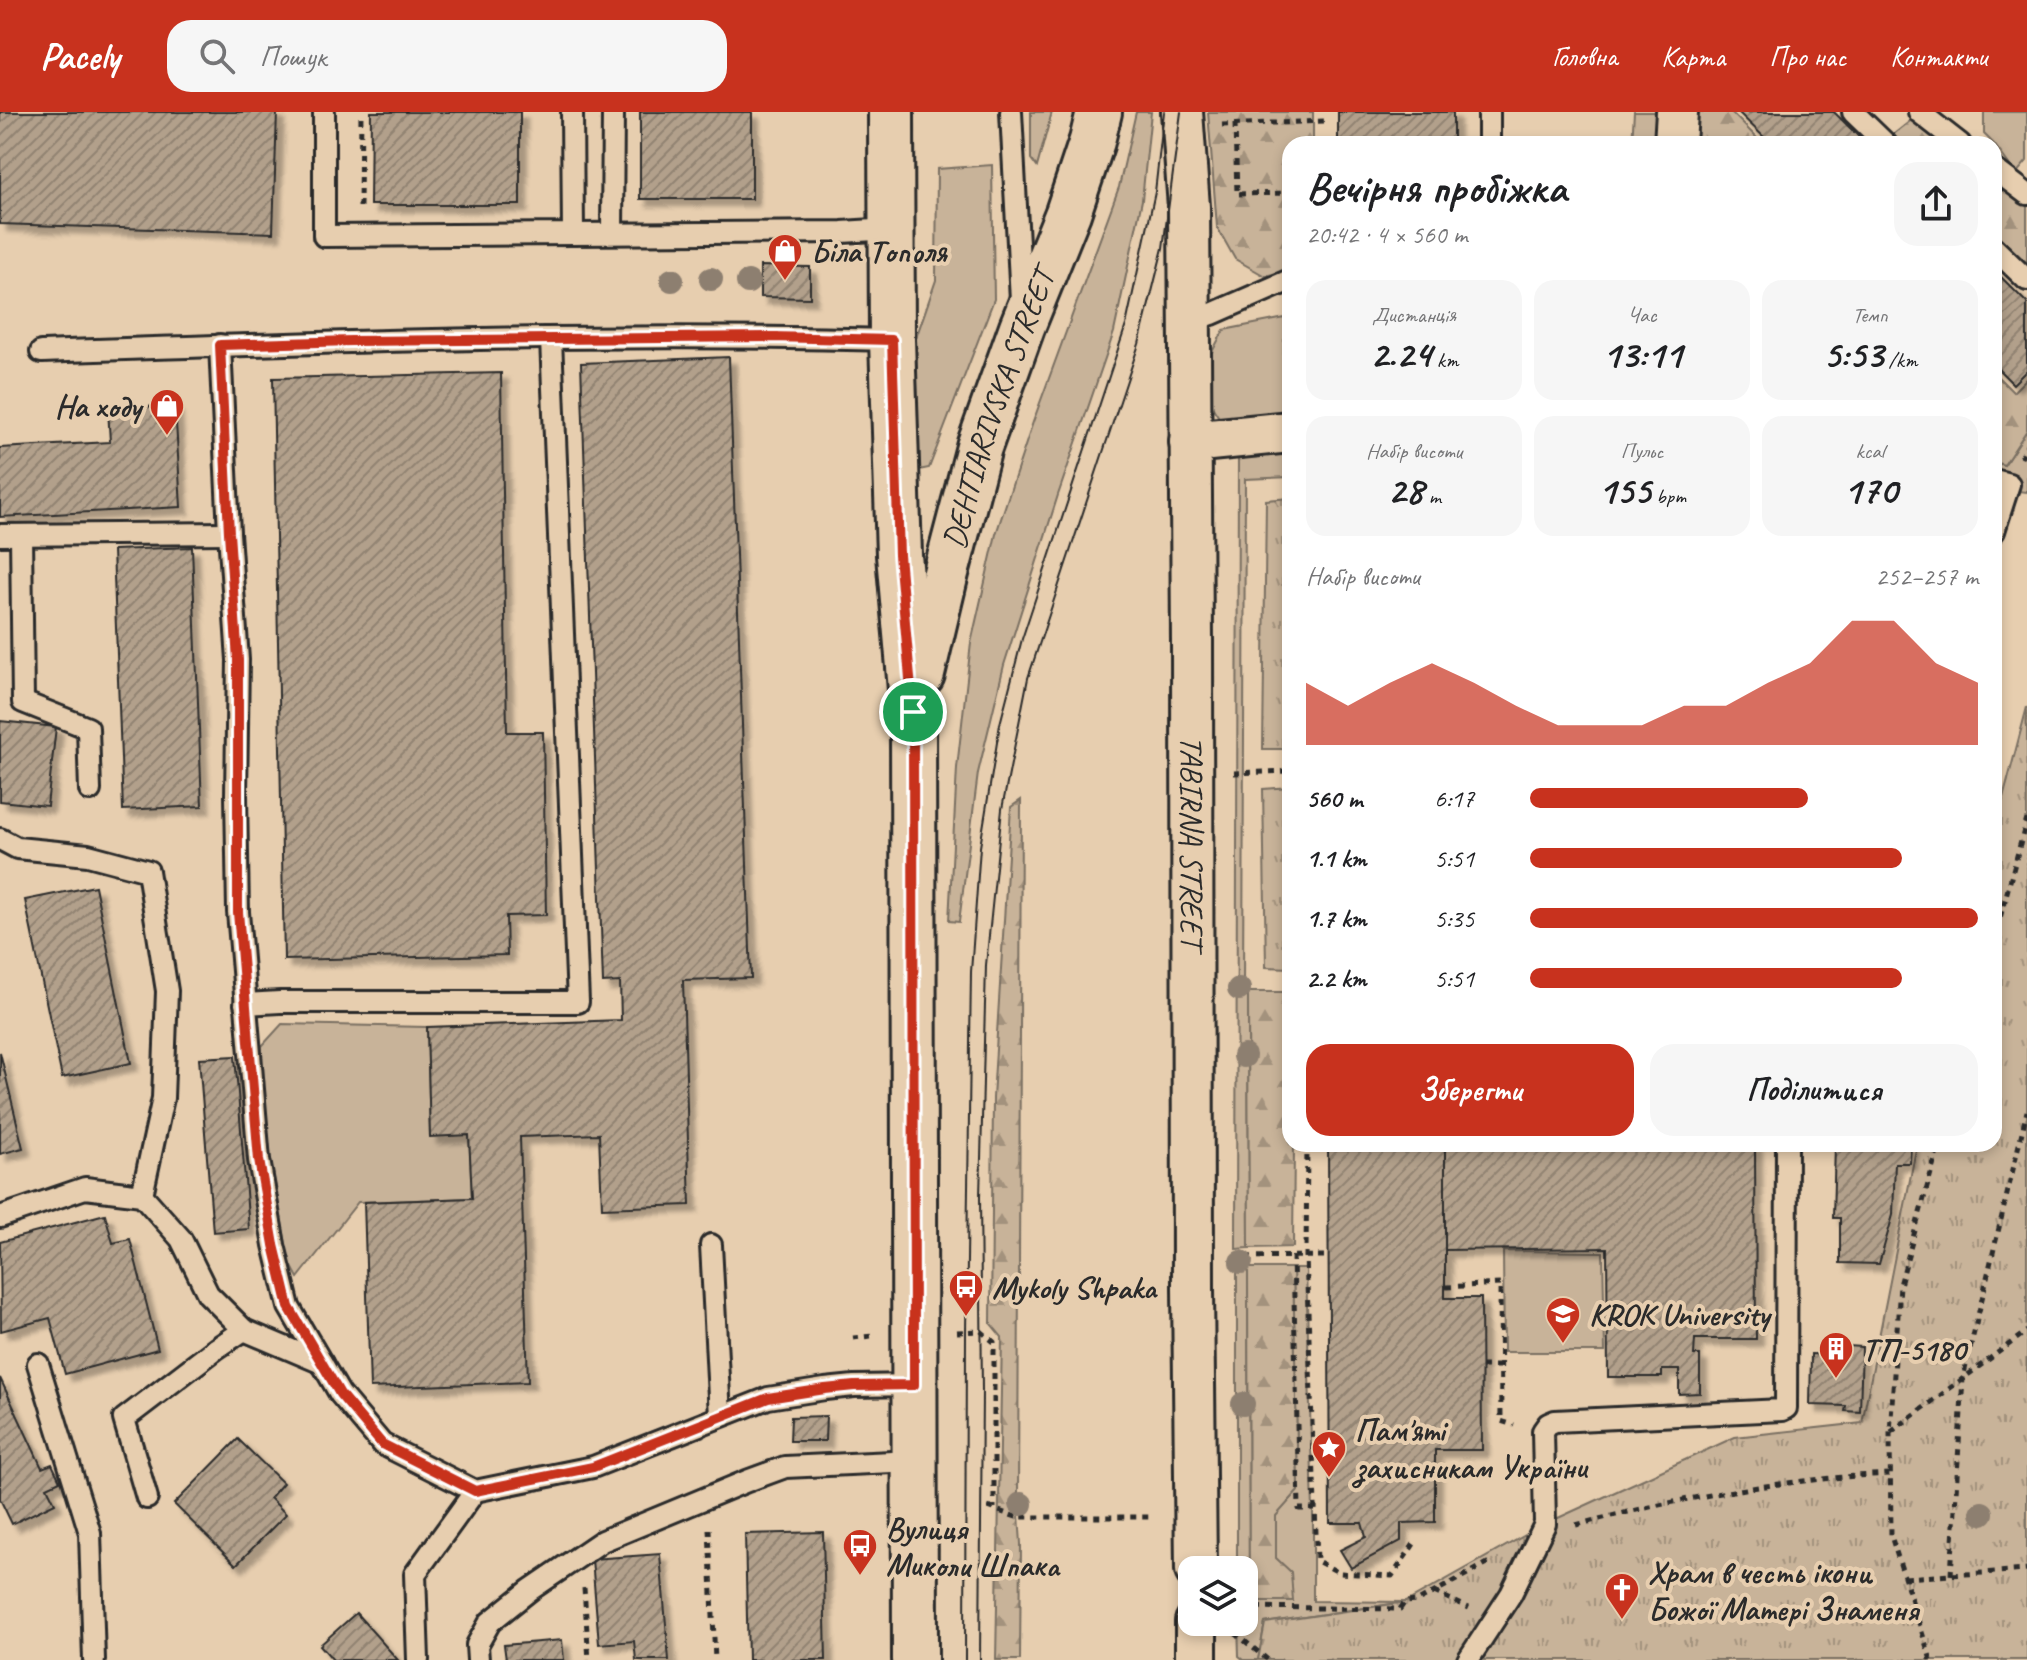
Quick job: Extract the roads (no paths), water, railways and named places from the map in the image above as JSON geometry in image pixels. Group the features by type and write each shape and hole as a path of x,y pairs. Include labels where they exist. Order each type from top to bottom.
{"main road":[{"name":"DEHTIARIVSKA STREET","path":"913,712 979,447 1022,327 1068,213 1099,112"},
{"name":"DEHTIARIVSKA STREET","path":"898,116 891,229 892,340 899,555 913,712 915,1660"}],"street":[{"path":"1676,136 1677,112"},
{"name":"TABIRNA STREET","path":"1196,119 1189,207 1196,1556"},
{"path":"1190,442 1282,433"},
{"path":"1196,1660 1209,1636"}],"lane":[{"path":"324,112 324,236 891,229"},
{"path":"572,112 573,234"},
{"path":"612,232 613,112"},
{"path":"1011,112 1022,327"},
{"path":"1489,112 1489,136"},
{"path":"1853,112 1878,136"},
{"path":"1919,112 1950,136"},
{"path":"2002,175 2027,194"},
{"path":"2002,256 2027,280"},
{"path":"1189,322 1282,283"},
{"path":"41,352 351,341 772,337 892,340"},
{"path":"245,1004 578,1002 551,339"},
{"path":"220,345 238,660 238,912 259,1160 289,1307 340,1394 382,1444 475,1491 593,1467 768,1398 854,1386 914,1385"},
{"path":"2002,482 2009,484 2002,506"},
{"path":"90,790 88,728 23,702 10,535 229,533"},
{"path":"0,839 17,848 88,855 148,871 167,991 163,1098 142,1195"},
{"path":"1468,1660 1511,1594 1545,1524 1543,1431 1548,1424 1555,1421 1786,1408 1787,1152"},
{"path":"0,1217 85,1188 142,1195 181,1239 208,1294 244,1330 322,1363"},
{"path":"711,1245 720,1416"},
{"path":"147,1498 124,1419 244,1330"},
{"path":"38,1364 90,1533 94,1660"},
{"path":"478,1660 477,1645 490,1622 530,1590 602,1541 785,1467 914,1461"},
{"path":"418,1660 415,1574 475,1491"}],"tram line":[{"path":"965,1660 971,972 980,847 1000,724 1022,639 1126,325 1155,192 1164,112"},
{"path":"980,1660 980,1197 986,965 1002,809 1028,678 1139,344 1163,248 1181,112"}],"place":[{"name":"Біла Тополя","path":"785,282"},
{"name":"На ходу","path":"167,437"},
{"name":"Mykoly Shpaka","path":"966,1318"},
{"name":"KROK University","path":"1563,1345"},
{"name":"ТП-5180","path":"1836,1380"},
{"name":"Пам'яті захисникам України","path":"1329,1479"},
{"name":"Вулиця Миколи Шпака","path":"860,1577"},
{"name":"Храм в честь ікони Божої Матері Знаменя","path":"1622,1621"}]}
